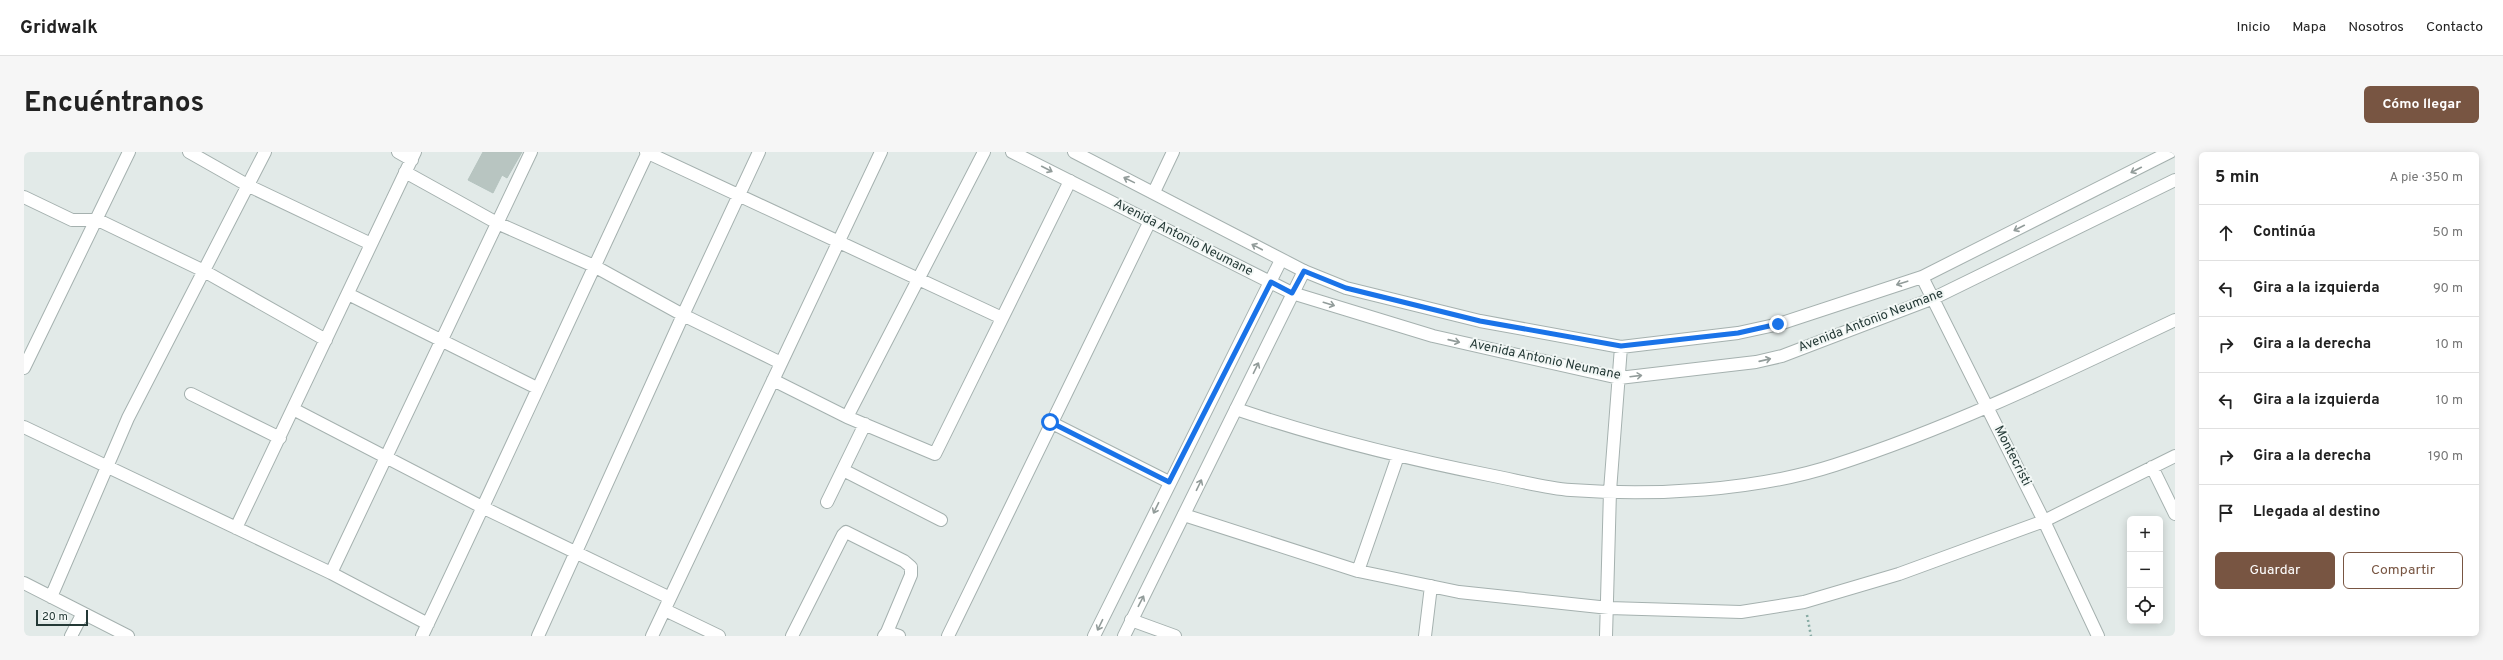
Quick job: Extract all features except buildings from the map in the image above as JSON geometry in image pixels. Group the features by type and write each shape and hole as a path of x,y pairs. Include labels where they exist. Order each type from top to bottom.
{"street":[{"path":"24,368 98,220 129,152"},
{"path":"189,152 249,186 371,244"},
{"path":"51,597 128,418 249,186 265,152"},
{"path":"236,528 405,172 414,156 398,152"},
{"path":"331,573 531,152"},
{"path":"422,636 484,508 537,388 647,152 1002,318"},
{"path":"538,636 683,315 759,152"},
{"path":"652,636 882,152"},
{"path":"847,418 984,152"},
{"name":"Avenida Antonio Neumane","path":"1012,152 1150,220 1292,293 1433,336 1619,378 1756,362 1782,356 1934,298 2175,180"},
{"name":"Avenida Antonio Neumane","path":"1074,152 1154,192 1281,260 1346,288 1480,321 1621,346 1738,333 1778,324 1922,277 2170,152"},
{"path":"1154,192 1173,152"},
{"path":"405,172 497,223 594,266 683,315 782,363"},
{"path":"773,380 847,418 865,424 935,454 1070,181"},
{"path":"24,197 72,220 98,220 204,271 326,340"},
{"path":"948,636 1050,422 1150,220"},
{"path":"1094,636 1169,482 1281,260"},
{"path":"1124,636 1304,271"},
{"name":"Montecristi","path":"1922,277 1934,298 2044,521 2098,636"},
{"path":"348,294 441,342 537,388"},
{"path":"1236,409 1302,431 1398,456 1569,490 1680,492 1778,479 1834,466 1988,409 2175,320"},
{"path":"1606,636 1609,608 1610,491 1621,346"},
{"path":"191,394 280,438"},
{"path":"293,410 386,456 484,508 670,598"},
{"path":"1050,422 1169,482"},
{"path":"827,502 865,424"},
{"path":"24,426 331,573 428,624"},
{"path":"1358,571 1398,456"},
{"path":"1184,515 1358,571 1459,592 1609,608 1740,612 1804,602 1899,574 2044,521 2175,456"},
{"path":"2152,467 2175,514"},
{"path":"843,470 941,520"},
{"path":"792,636 843,535 846,532 904,561 910,567 911,575 885,634 899,636"},
{"path":"24,583 128,636"},
{"path":"1425,636 1431,586"},
{"path":"665,610 719,636"},
{"path":"71,636 83,613"},
{"path":"1131,620 1175,636"}],"path":[{"path":"1804,602 1811,636"}],"route":[{"path":"1050,422 1169,482 1271,282 1292,293 1304,271 1346,288 1480,321 1621,346 1738,333 1778,324"}]}
